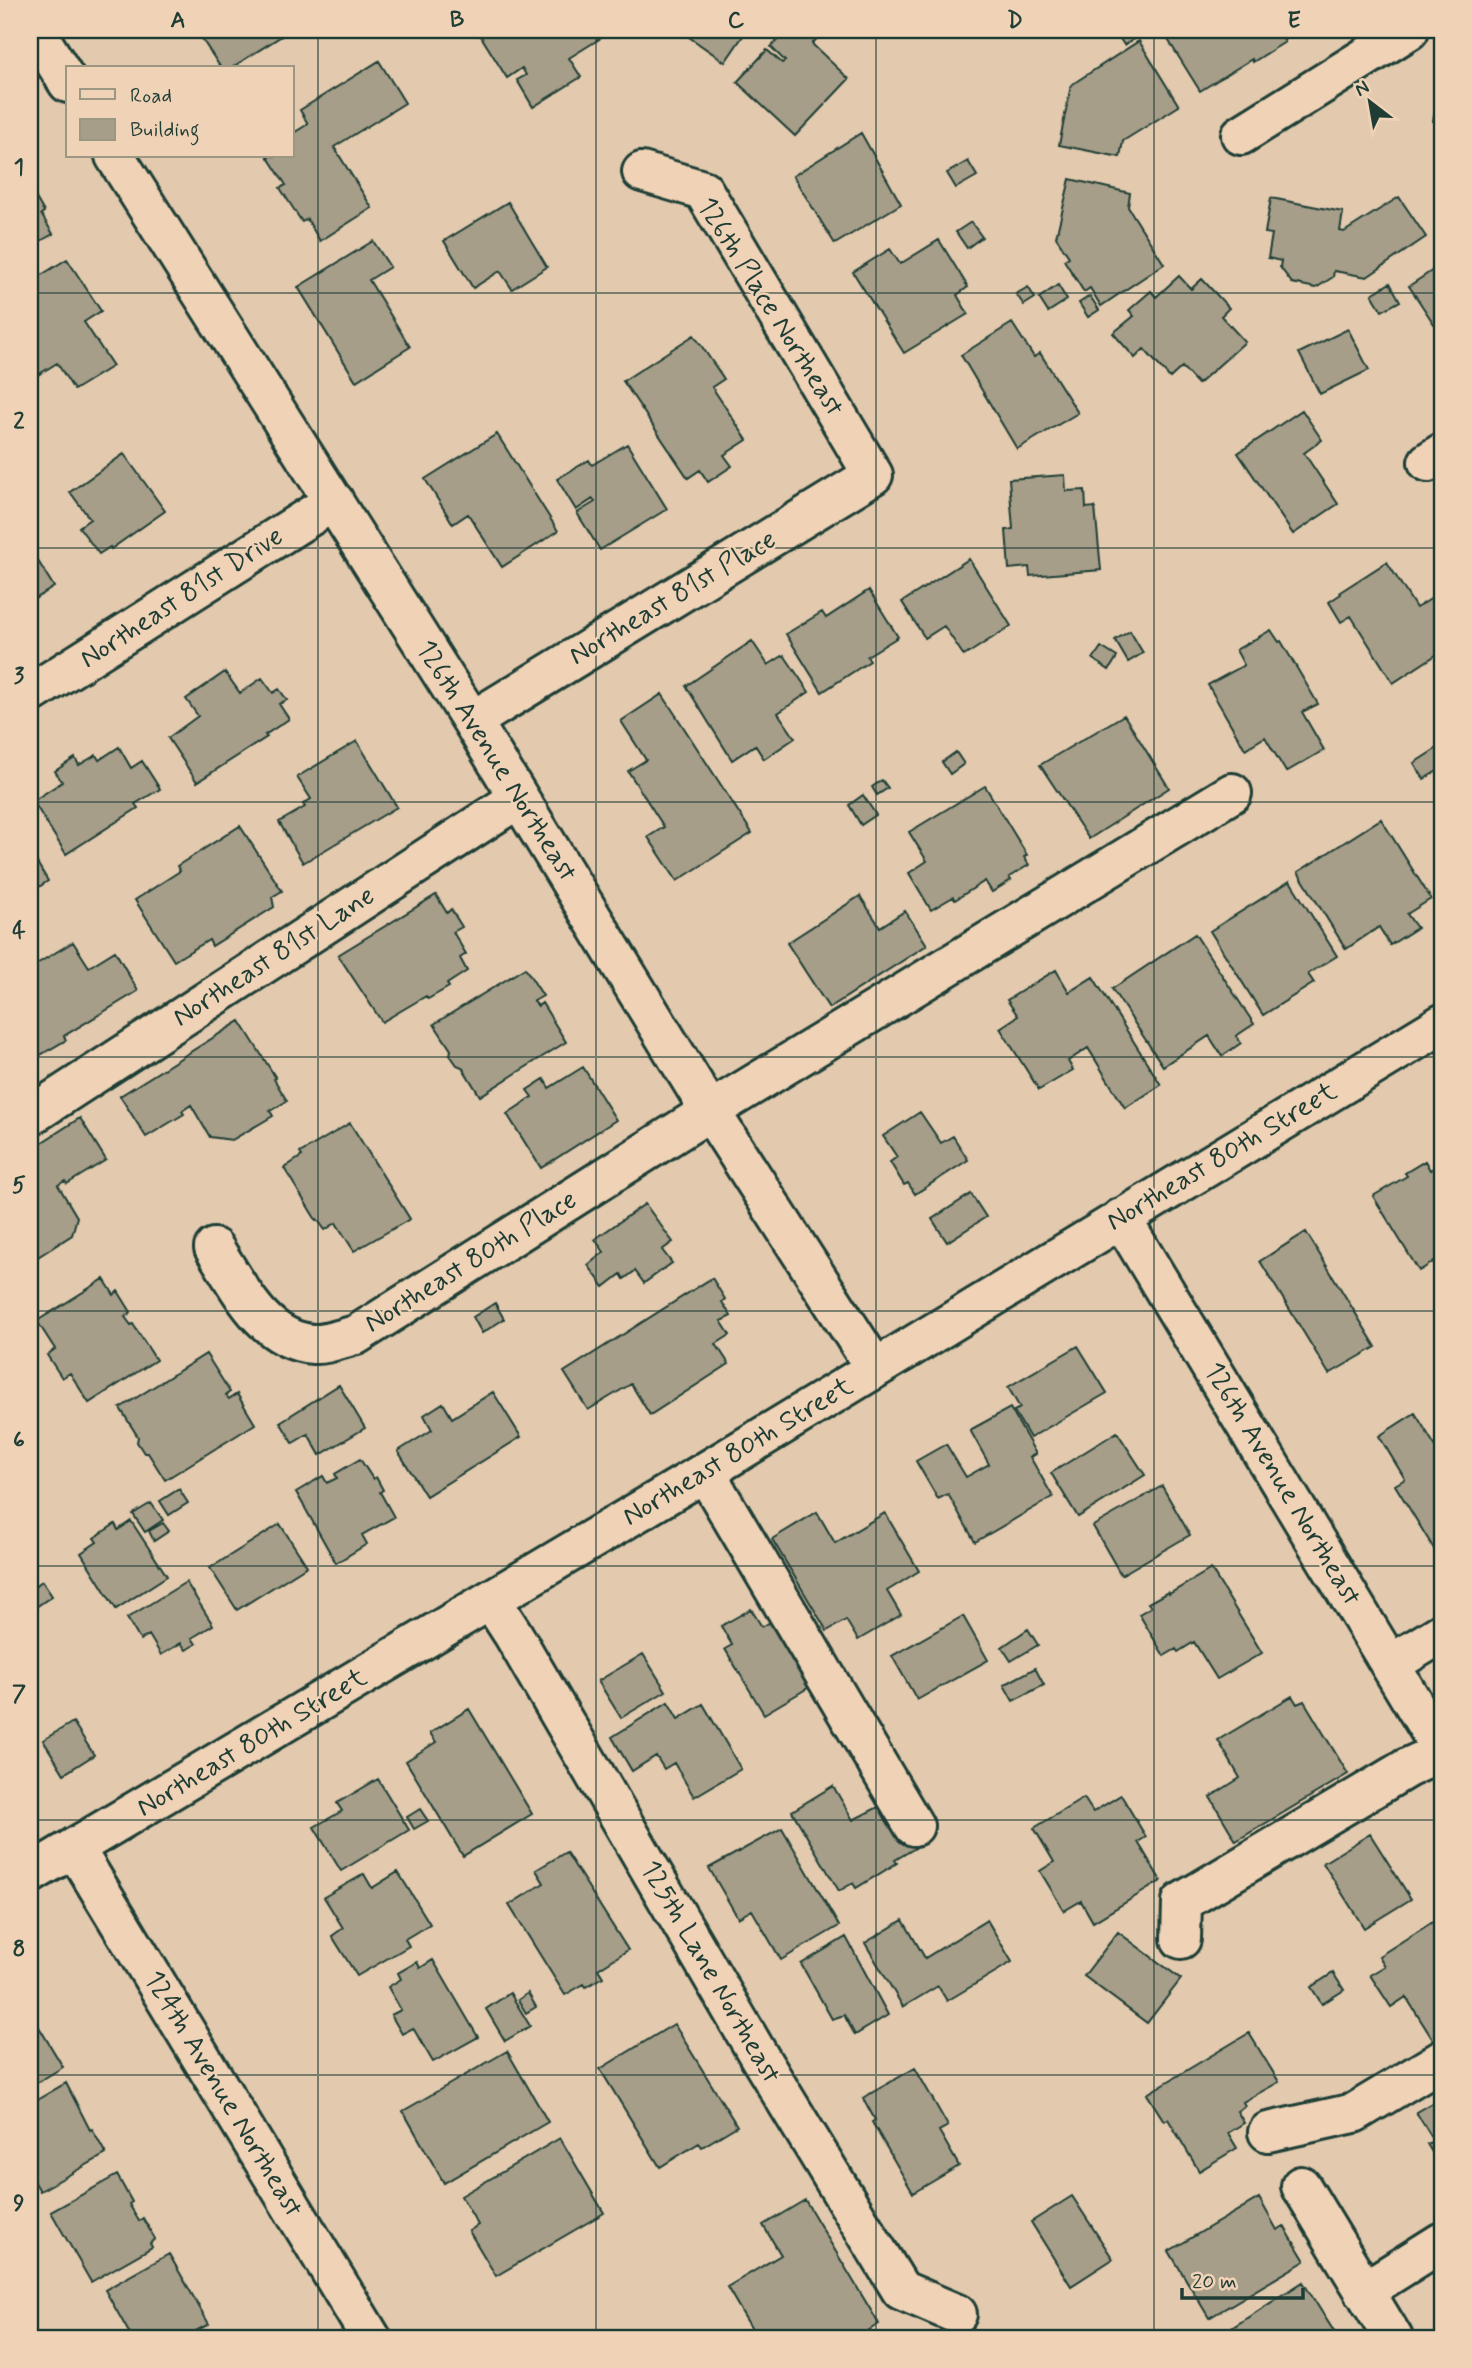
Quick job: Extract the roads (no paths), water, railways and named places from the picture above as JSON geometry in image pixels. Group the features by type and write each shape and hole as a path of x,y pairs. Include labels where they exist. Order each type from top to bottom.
{"street":[{"path":"35,30 66,80"},
{"path":"1241,135 1409,30"},
{"name":"126th Avenue Northeast","path":"116,158 472,721 710,1111 875,1368"},
{"name":"126th Place Northeast","path":"642,172 703,190 873,475"},
{"name":"Northeast 81st Place","path":"472,721 873,475"},
{"name":"Northeast 81st Drive","path":"30,694 334,501"},
{"name":"Northeast 80th Place","path":"214,1248 255,1311 285,1338 314,1345 356,1335 710,1111 1232,793"},
{"name":"Northeast 81st Lane","path":"30,1116 519,797"},
{"name":"Northeast 80th Street","path":"30,1874 705,1472 1442,1024"},
{"name":"126th Avenue Northeast","path":"1121,1218 1442,1752"},
{"path":"705,1472 914,1826"},
{"name":"125th Lane Northeast","path":"491,1600 760,2058 901,2290 957,2314"},
{"path":"1391,1664 1442,1633"},
{"path":"1181,1939 1182,1902 1407,1768 1442,1752"},
{"name":"124th Avenue Northeast","path":"75,1849 371,2338"},
{"path":"1268,2132 1354,2113 1442,2060"},
{"path":"1301,2186 1393,2338"},
{"path":"1364,2291 1442,2242"}]}
